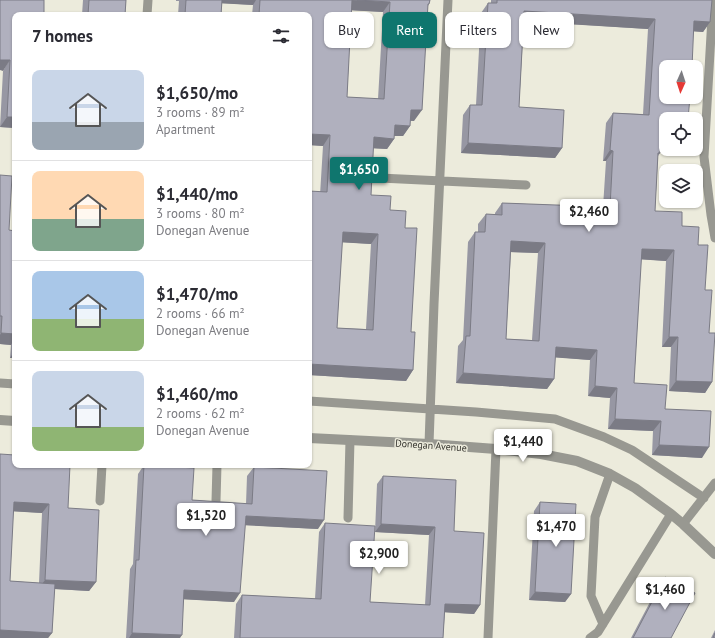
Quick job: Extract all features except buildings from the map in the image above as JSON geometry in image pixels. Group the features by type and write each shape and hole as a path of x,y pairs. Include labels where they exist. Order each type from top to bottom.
{"street":[{"path":"0,420 12,420"},
{"name":"Donegan Avenue","path":"312,438 496,449 541,454 577,461 610,474 635,488 684,524 715,554"}],"lane":[{"path":"147,12 148,0"},
{"path":"429,444 439,181 448,0"},
{"path":"713,0 704,157 715,238"},
{"path":"380,178 526,185"},
{"path":"0,383 12,384"},
{"path":"312,401 476,412 555,419 632,450 704,498"},
{"path":"348,518 350,440"},
{"path":"488,638 496,449"},
{"path":"100,501 102,468"},
{"path":"216,501 217,468"},
{"path":"603,624 591,596 593,549 595,517 610,474"},
{"path":"684,524 715,483"},
{"path":"590,638 598,632 671,514"}]}
